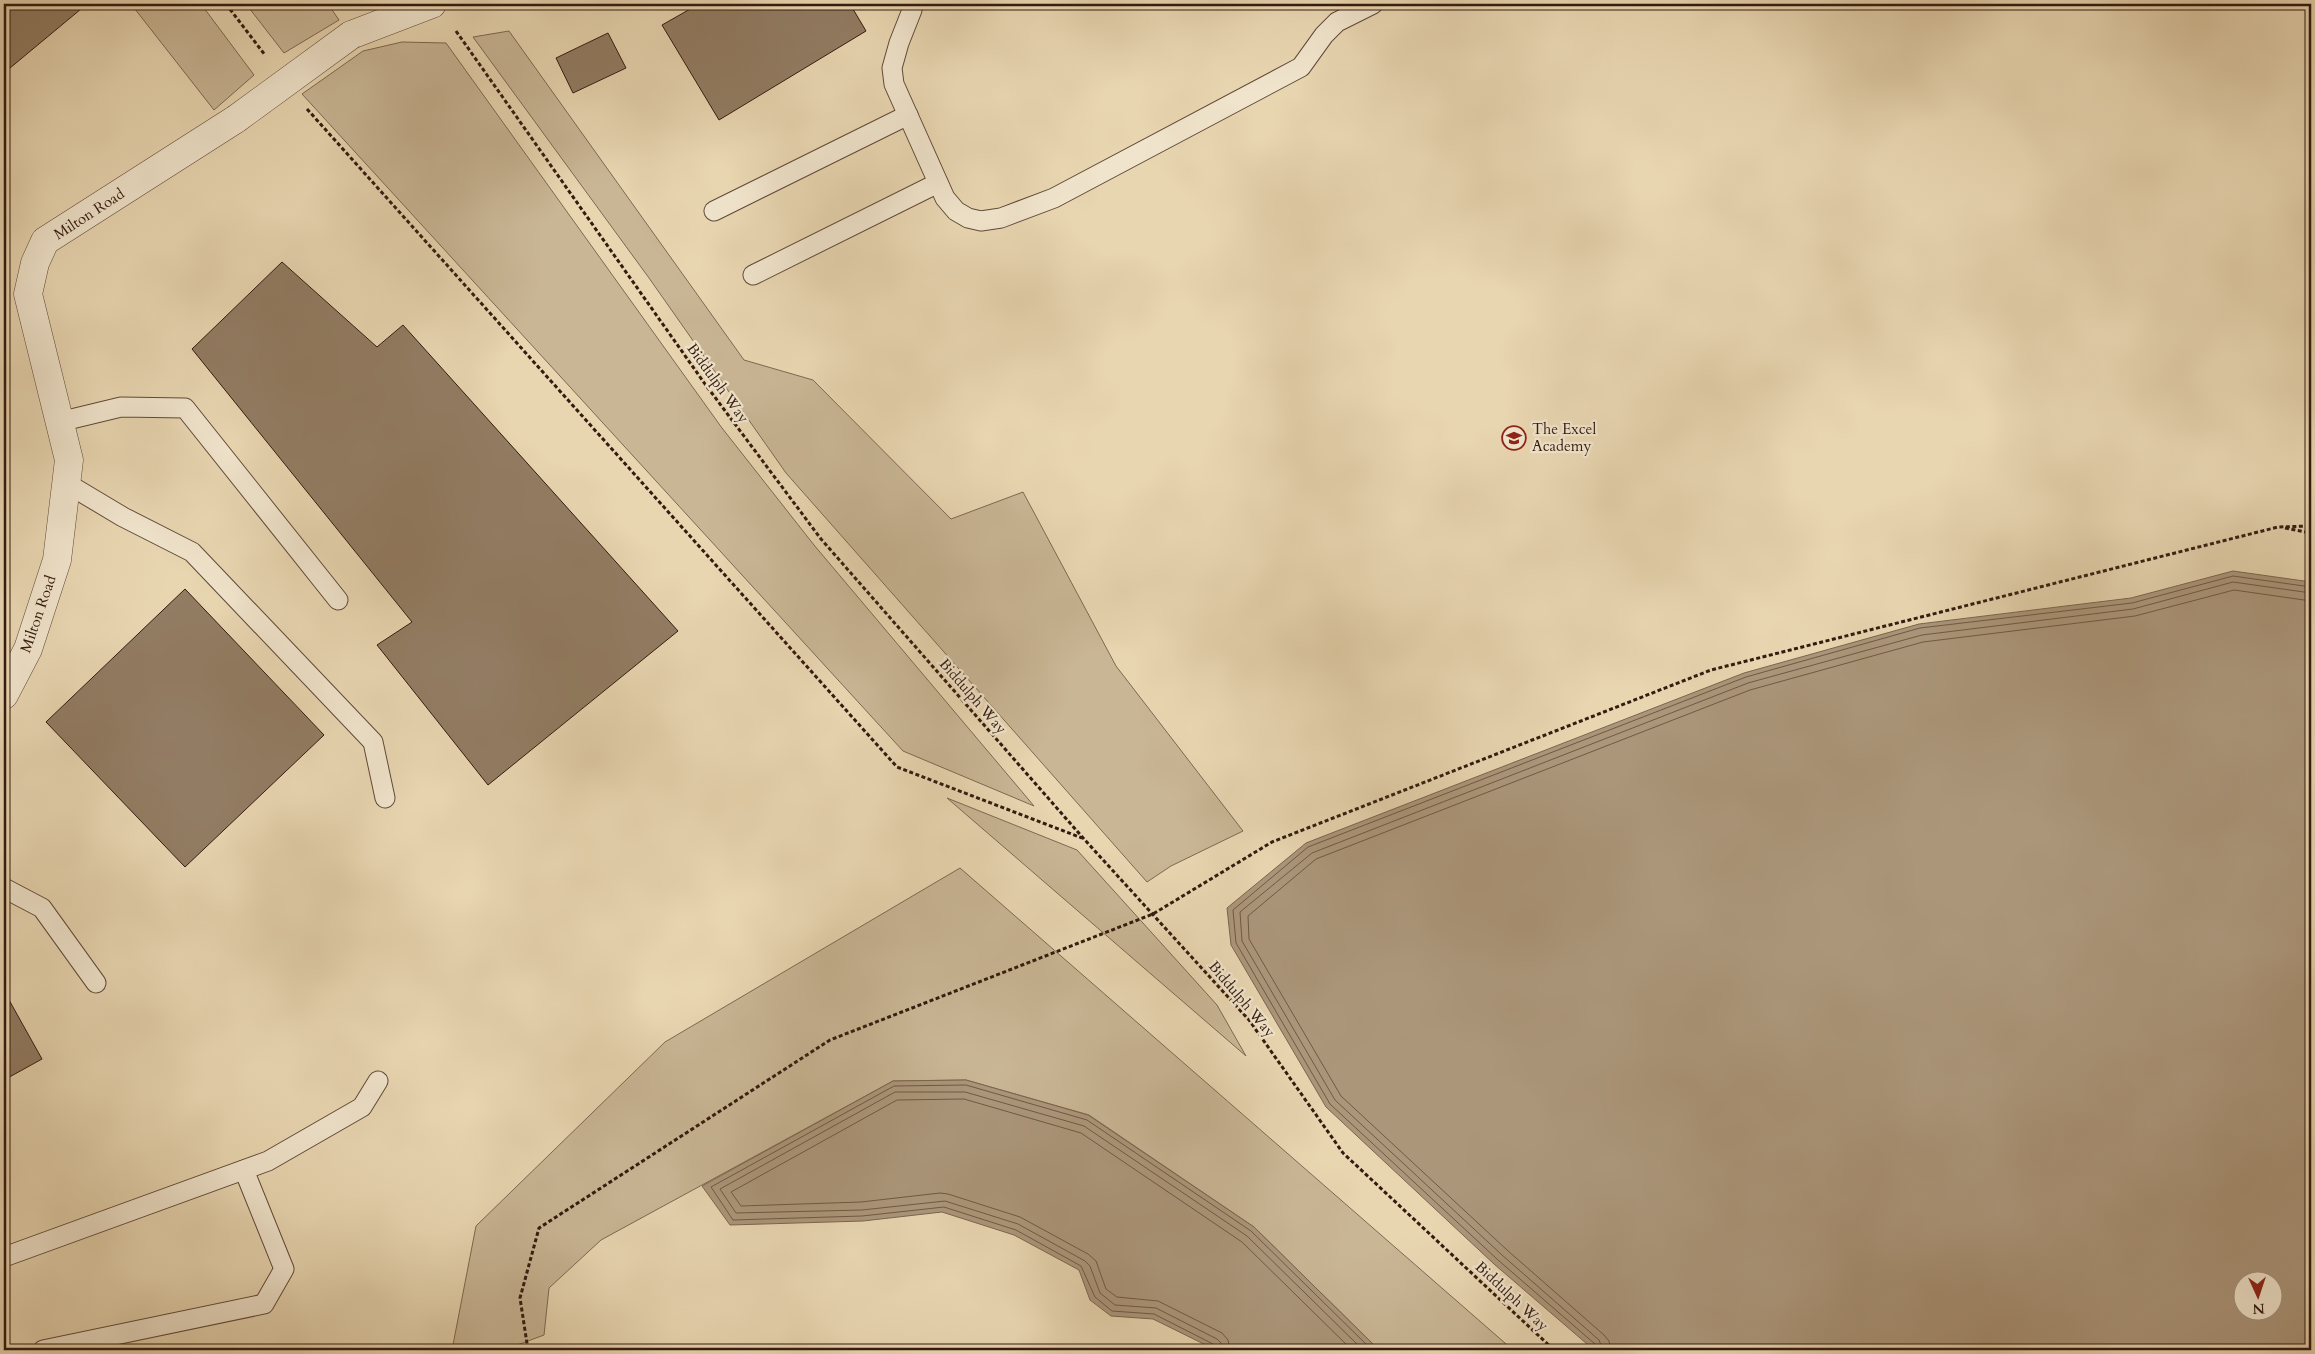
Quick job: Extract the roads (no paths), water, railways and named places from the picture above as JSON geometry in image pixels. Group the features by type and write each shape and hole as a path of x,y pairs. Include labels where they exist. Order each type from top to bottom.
{"street":[{"name":"Milton Road","path":"4,696 28,649 57,560 66,483 68,460 28,294 34,263 45,242 236,119 351,35 432,4"}],"lane":[{"path":"911,4 912,10 892,68 894,84 945,198 956,211 981,221 1001,218 1054,198 1301,67 1324,35 1337,22 1373,4"},
{"path":"714,211 908,115"},
{"path":"753,275 938,183"},
{"path":"59,422 121,408 185,408 338,600"},
{"path":"66,483 123,518 192,552 373,742 385,798"},
{"path":"4,888 42,908 96,983"},
{"path":"4,1257 268,1162 362,1107 378,1081"},
{"path":"43,1350 264,1304 284,1269 244,1170"}],"water":[{"path":"2233,571 2311,582 2311,1350 1594,1350 1494,1264 1326,1107 1231,945 1227,908 1306,843 1744,673 1919,624 2131,598"},
{"path":"966,1080 1088,1115 1254,1227 1379,1350 1216,1350 1153,1319 1111,1316 1090,1300 1079,1270 1014,1235 942,1212 863,1221 730,1225 702,1186 893,1081"}],"place":[{"name":"The Excel Academy","path":"1514,438"}]}
